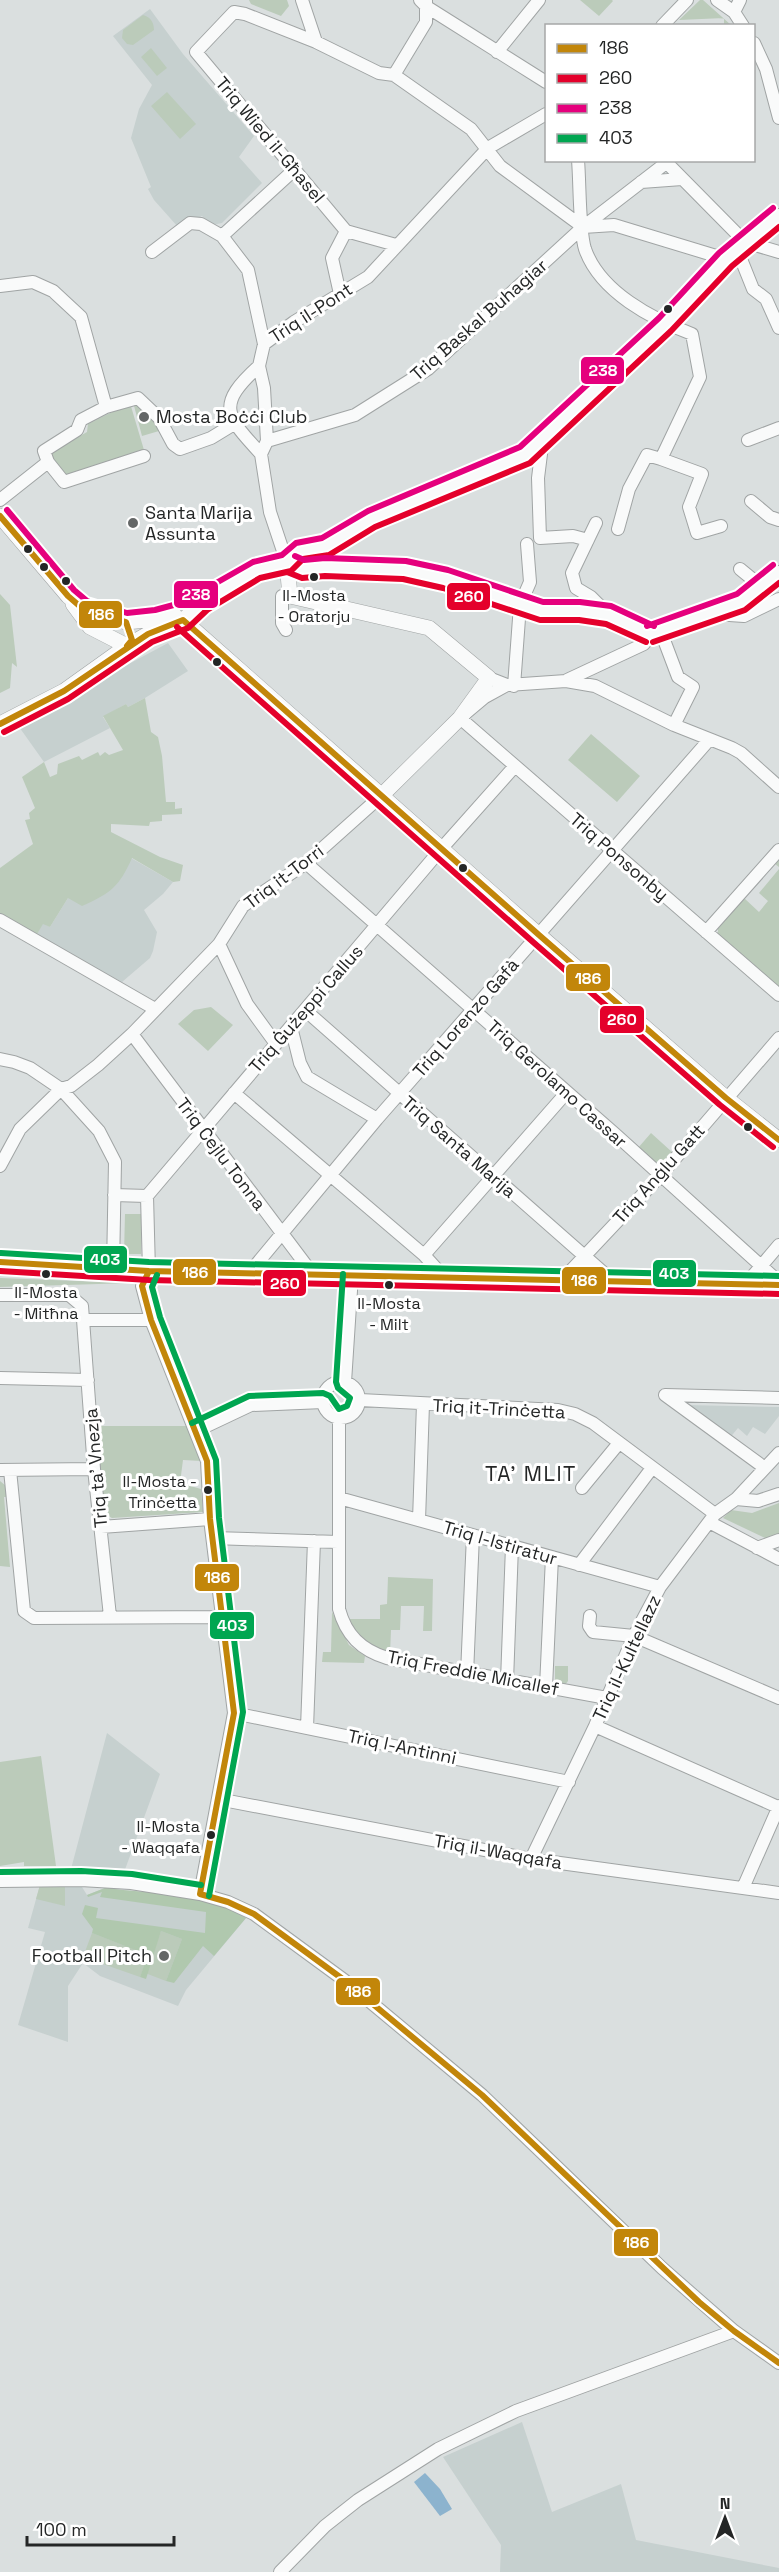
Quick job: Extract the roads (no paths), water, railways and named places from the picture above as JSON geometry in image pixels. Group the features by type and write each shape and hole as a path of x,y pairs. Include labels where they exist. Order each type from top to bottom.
{"main road":[{"path":"0,516 68,596 83,609 126,622 157,619 202,603"},
{"path":"0,724 64,691 148,634 183,620 202,603 257,570 287,563 286,596 429,628 489,678"},
{"path":"68,596 76,612 90,627 128,646"},
{"path":"183,620 539,935 726,1098 779,1140"},
{"path":"126,622 132,640 128,646"},
{"name":"Triq it-Torri","path":"381,796 460,718 489,678"},
{"path":"0,1262 148,1271 779,1284"}],"street":[{"path":"302,0 316,42 379,73 394,75 471,129 500,166 583,227 614,225 726,259"},
{"path":"497,52 539,0"},
{"path":"665,24 687,0"},
{"path":"717,0 734,12 741,24"},
{"path":"734,12 740,0"},
{"path":"394,75 426,22 424,2"},
{"path":"424,2 545,81"},
{"name":"Triq Wied il-Għasel","path":"316,42 245,14 234,12 196,52 346,231"},
{"path":"755,47 766,69 779,118"},
{"name":"Triq il-Pont","path":"261,454 267,441 264,388 259,366 264,344 368,277 488,148 545,115"},
{"path":"578,162 585,248 596,271 616,291 665,324 692,334 700,377 661,459"},
{"path":"665,162 741,245 753,289 766,298 779,328"},
{"name":"Triq Baskal Buhagiar","path":"267,441 355,415 428,369 583,227 665,162"},
{"path":"222,236 294,170"},
{"path":"641,182 682,179"},
{"path":"287,563 299,551 325,547 371,519 525,455 665,324 726,259 779,215"},
{"path":"152,252 190,223 201,224 222,236 248,270 264,344"},
{"path":"340,294 332,258 346,231 396,245"},
{"path":"741,245 779,252"},
{"path":"0,286 33,282 53,291 81,317 106,407"},
{"path":"259,366 239,384 229,409 234,424 261,454 270,512 287,563 302,569 404,570 445,579 542,611 580,611 609,615 656,633 678,676 693,687 674,725"},
{"path":"0,500 78,430 81,420 106,407 138,398 159,418 173,444 180,449 210,438 234,424"},
{"path":"748,440 779,428"},
{"path":"543,438 538,478 540,538 573,536 588,540"},
{"path":"525,455 538,478"},
{"path":"618,529 628,489 647,455 702,474 689,507 697,533 721,526"},
{"path":"46,457 64,482 144,456"},
{"path":"751,501 770,518 779,520"},
{"path":"596,523 572,573 576,588 591,597 609,615"},
{"path":"511,686 520,605 530,582 527,544"},
{"path":"309,550 313,559 310,568"},
{"path":"740,569 762,587"},
{"path":"566,681 644,644 656,633 741,602 779,572"},
{"path":"286,596 282,623 286,630"},
{"path":"711,614 744,616 779,599"},
{"path":"489,678 511,686 566,681 595,686 674,725 741,753 779,787"},
{"name":"Triq it-Torri","path":"460,718 485,698 511,686"},
{"name":"Triq Ponsonby","path":"460,718 779,995"},
{"name":"Triq Lorenzo Gafà","path":"250,1272 377,1119 709,740"},
{"name":"Triq Ġużeppi Callus","path":"147,1196 442,848 515,766"},
{"name":"Triq it-Torri","path":"0,1166 20,1129 59,1091 71,1086 98,1065 132,1034 219,944 243,906 306,863 381,796"},
{"path":"706,932 779,850"},
{"name":"Triq Gerolamo Cassar","path":"306,863 376,927 567,1092 779,1284"},
{"path":"0,920 154,1009"},
{"path":"219,944 247,1004 276,1044"},
{"name":"Triq Santa Marija","path":"305,1010 614,1282"},
{"path":"291,1027 300,1063 307,1077 377,1119"},
{"name":"Triq Ċejlu Tonna","path":"132,1034 312,1273"},
{"name":"Triq Anġlu Gatt","path":"562,1280 660,1176 779,1038"},
{"path":"0,1059 30,1068 59,1091 99,1131 115,1162 113,1268"},
{"path":"424,1255 567,1092"},
{"path":"234,1093 424,1255 444,1277"},
{"path":"114,1195 147,1196 148,1271 142,1286 151,1320 207,1461 210,1519 224,1617 234,1713 200,1894"},
{"path":"745,1285 779,1245"},
{"path":"345,1382 352,1275"},
{"path":"0,1294 69,1295 82,1306 83,1320 151,1320"},
{"name":"Triq ta' Vnezja","path":"83,1320 94,1469 110,1616"},
{"path":"0,1378 88,1380"},
{"path":"345,1382 355,1388 360,1400 356,1411 346,1418 339,1418 328,1413 323,1402 329,1387 345,1382"},
{"path":"765,1468 665,1395 779,1398"},
{"name":"Triq it-Trinċetta","path":"360,1400 558,1410 575,1413 593,1423 652,1468 712,1518 756,1548 779,1559"},
{"path":"196,1431 251,1405 323,1402"},
{"path":"419,1520 423,1404"},
{"name":"Triq Freddie Micallef","path":"339,1418 339,1609 343,1623 352,1637 363,1648 381,1656 467,1674 607,1698"},
{"path":"582,1488 619,1443"},
{"name":"Triq il-Kultellazz","path":"531,1859 595,1726 634,1636 660,1587 712,1518 736,1499 779,1453"},
{"path":"579,1565 652,1468"},
{"path":"94,1469 5,1470 24,1611 34,1617 224,1617"},
{"path":"736,1499 758,1501 779,1494"},
{"name":"Triq l-Istiratur","path":"339,1498 660,1587"},
{"path":"101,1527 210,1519"},
{"path":"467,1674 473,1535"},
{"path":"213,1538 338,1542"},
{"path":"756,1548 779,1540"},
{"path":"307,1728 314,1541"},
{"path":"507,1681 512,1546"},
{"path":"546,1687 552,1557"},
{"path":"590,1616 590,1626 593,1632 634,1636 779,1698"},
{"name":"Triq l-Antinni","path":"234,1713 569,1782"},
{"path":"595,1726 779,1807 743,1888"},
{"name":"Triq il-Waqqafa","path":"218,1799 531,1859 779,1893"},
{"path":"0,1881 81,1880 131,1883 200,1894 228,1902 254,1914 383,2012 482,2096 662,2268 734,2331 779,2364"},
{"path":"280,2572 325,2526 358,2500 438,2449 516,2410 734,2331"}],"water":[{"path":"425,2473 440,2489 452,2509 440,2516 414,2482"}],"place":[{"name":"Mosta Boċċi Club","path":"144,417"},
{"name":"Santa Marija Assunta","path":"133,523"},
{"name":"Il-Mosta - Oratorju","path":"314,577"},
{"name":"Il-Mosta - Mitħna","path":"46,1274"},
{"name":"Il-Mosta - Milt","path":"389,1285"},
{"name":"Il-Mosta - Trinċetta","path":"208,1490"},
{"name":"Il-Mosta - Waqqafa","path":"211,1835"},
{"name":"Football Pitch","path":"164,1956"}],"district":[{"name":"TA' MLIT","path":"531,1474"}]}
